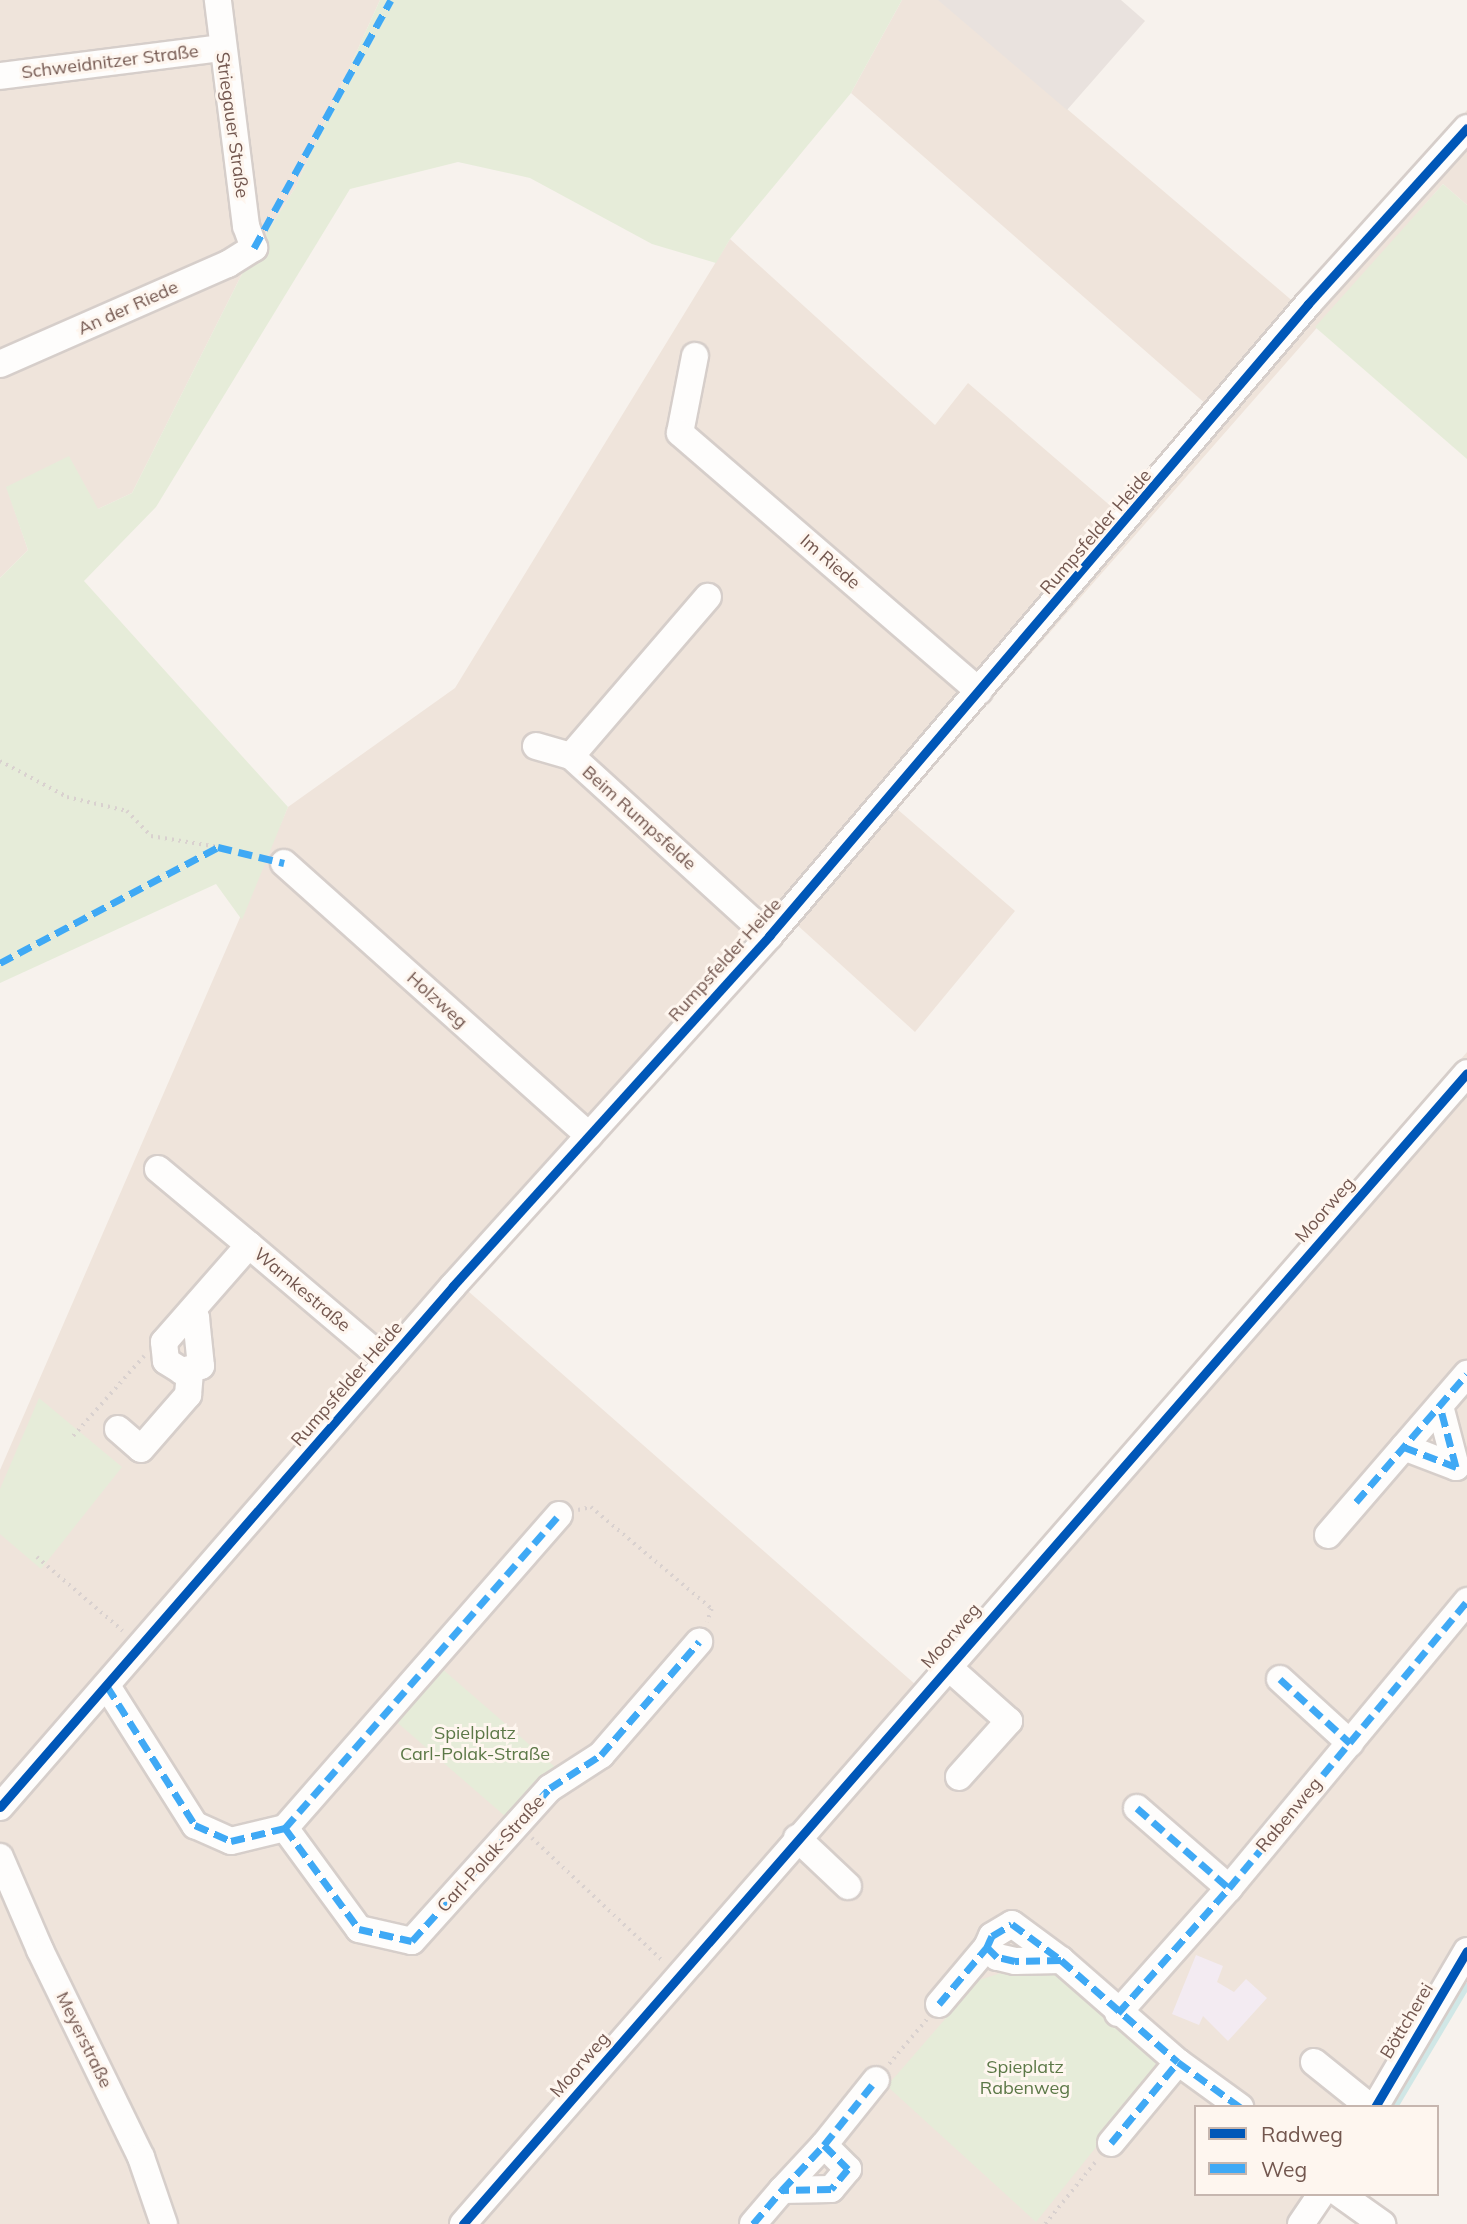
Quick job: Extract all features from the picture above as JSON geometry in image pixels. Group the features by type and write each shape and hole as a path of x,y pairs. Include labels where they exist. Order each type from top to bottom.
{"street":[{"name":"Striegauer Straße","path":"218,0 221,48 246,226 254,248"},
{"name":"Schweidnitzer Straße","path":"0,76 221,48"},
{"name":"Rumpsfelder Heide","path":"0,1807 387,1362 769,936 1308,304 1467,128"},
{"name":"An der Riede","path":"0,365 254,248"},
{"name":"Im Riede","path":"695,356 680,433 979,691"},
{"name":"Beim Rumpsfelde","path":"708,597 571,756 769,936"},
{"path":"536,746 571,756"},
{"name":"Holzweg","path":"284,863 589,1136"},
{"name":"Moorweg","path":"463,2224 1467,1073"},
{"name":"Warnkestraße","path":"158,1169 387,1362"},
{"name":"Warnkestraße","path":"164,1342 249,1245"},
{"path":"190,1372 201,1366 203,1355 191,1312"},
{"path":"164,1342 166,1361 190,1372"},
{"path":"118,1429 141,1449 188,1395 190,1372"},
{"path":"1328,1535 1467,1374"},
{"path":"1440,1406 1462,1471"},
{"path":"1404,1447 1462,1471"},
{"path":"107,1686 195,1825 231,1841 285,1828 559,1515"},
{"name":"Rabenweg","path":"1118,2013 1229,1888 1467,1601"},
{"name":"Carl-Polak-Straße","path":"285,1828 359,1929 412,1941 550,1788 601,1755 699,1642"},
{"path":"947,1666 1009,1721 959,1777"},
{"path":"1280,1679 1350,1743"},
{"path":"1137,1808 1229,1888"},
{"path":"797,1838 848,1886"},
{"name":"Meyerstraße","path":"0,1857 40,1950 141,2157 164,2224"},
{"path":"939,2004 992,1936 1012,1924 1061,1960 1118,2013 1178,2062 1237,2105"},
{"name":"Böttcherei","path":"1374,2105 1467,1951"},
{"path":"1111,2143 1178,2062"},
{"path":"1314,2062 1370,2105"},
{"path":"753,2224 824,2145 876,2080"},
{"path":"782,2190 831,2189 848,2169 824,2145"},
{"path":"1301,2224 1320,2196"},
{"path":"1343,2196 1382,2224"}],"path":[{"path":"0,761 67,797 127,811 151,836 218,847"},
{"path":"73,1436 152,1348 164,1342"},
{"path":"559,1515 591,1507 712,1609 699,1642"},
{"path":"37,1557 141,1646"},
{"path":"517,1824 679,1976"},
{"path":"876,2080 939,2004"},
{"path":"1045,2224 1111,2143"}],"shaded area":[{"path":"0,0 380,0 295,188 248,262 132,493 98,509 7,488 28,550 0,578"},
{"path":"902,0 939,0 1296,304 1467,110 1467,205 1443,184 896,808 1015,911 915,1032 795,923 468,1291 916,1685 1467,1052 1467,1967 1386,2105 1194,2105 1194,2196 1333,2196 1316,2224 0,2224 0,1470 288,807 455,688 730,239 935,425 968,383 1113,508 1207,405 851,93"},
{"path":"938,0 1121,0 1145,21 1067,110"},
{"path":"1196,1955 1223,1966 1217,1982 1234,1992 1246,1979 1267,1998 1228,2041 1203,2016 1199,2025 1172,2014"}],"green space":[{"path":"380,0 902,0 851,93 730,239 716,263 652,244 530,178 458,162 350,189 156,507 84,581 288,807 242,920 216,884 0,983 0,578 28,550 6,487 69,456 98,509 132,493 248,262 295,188"},
{"path":"1443,184 1467,205 1467,459 1315,327"},
{"path":"39,1398 122,1467 41,1569 0,1534 0,1489"},
{"name":"Spielplatz Carl-Polak-Straße","path":"440,1667 558,1769 512,1822 394,1720"},
{"name":"Spieplatz Rabenweg","path":"1059,1971 1161,2066 1036,2222 887,2086 979,1980 1001,1973"}],"waterway":[{"path":"1396,2105 1467,1986"}],"marked path":[{"path":"254,248 391,0"},
{"path":"0,963 218,847 284,863"},
{"path":"1356,1502 1467,1374"},
{"path":"1404,1447 1456,1467 1440,1406"},
{"path":"107,1686 195,1825 231,1841 285,1828 559,1515"},
{"path":"1118,2013 1229,1888 1467,1601"},
{"path":"285,1828 359,1929 412,1941 550,1788 601,1755 699,1642"},
{"path":"1280,1679 1350,1743"},
{"path":"1137,1808 1229,1888"},
{"path":"1012,1924 1061,1960 1015,1961 997,1957 987,1947 992,1936 1012,1924"},
{"path":"939,2004 987,1947"},
{"path":"1061,1960 1178,2062 1237,2105"},
{"path":"1111,2143 1178,2062"},
{"path":"824,2145 876,2080"},
{"path":"753,2224 782,2190 824,2145 848,2169 831,2189 782,2190"}],"cycle path":[{"path":"0,1807 453,1286 769,936 1308,304 1467,128"},
{"path":"463,2224 1467,1073"},
{"path":"1376,2105 1467,1951"}]}
